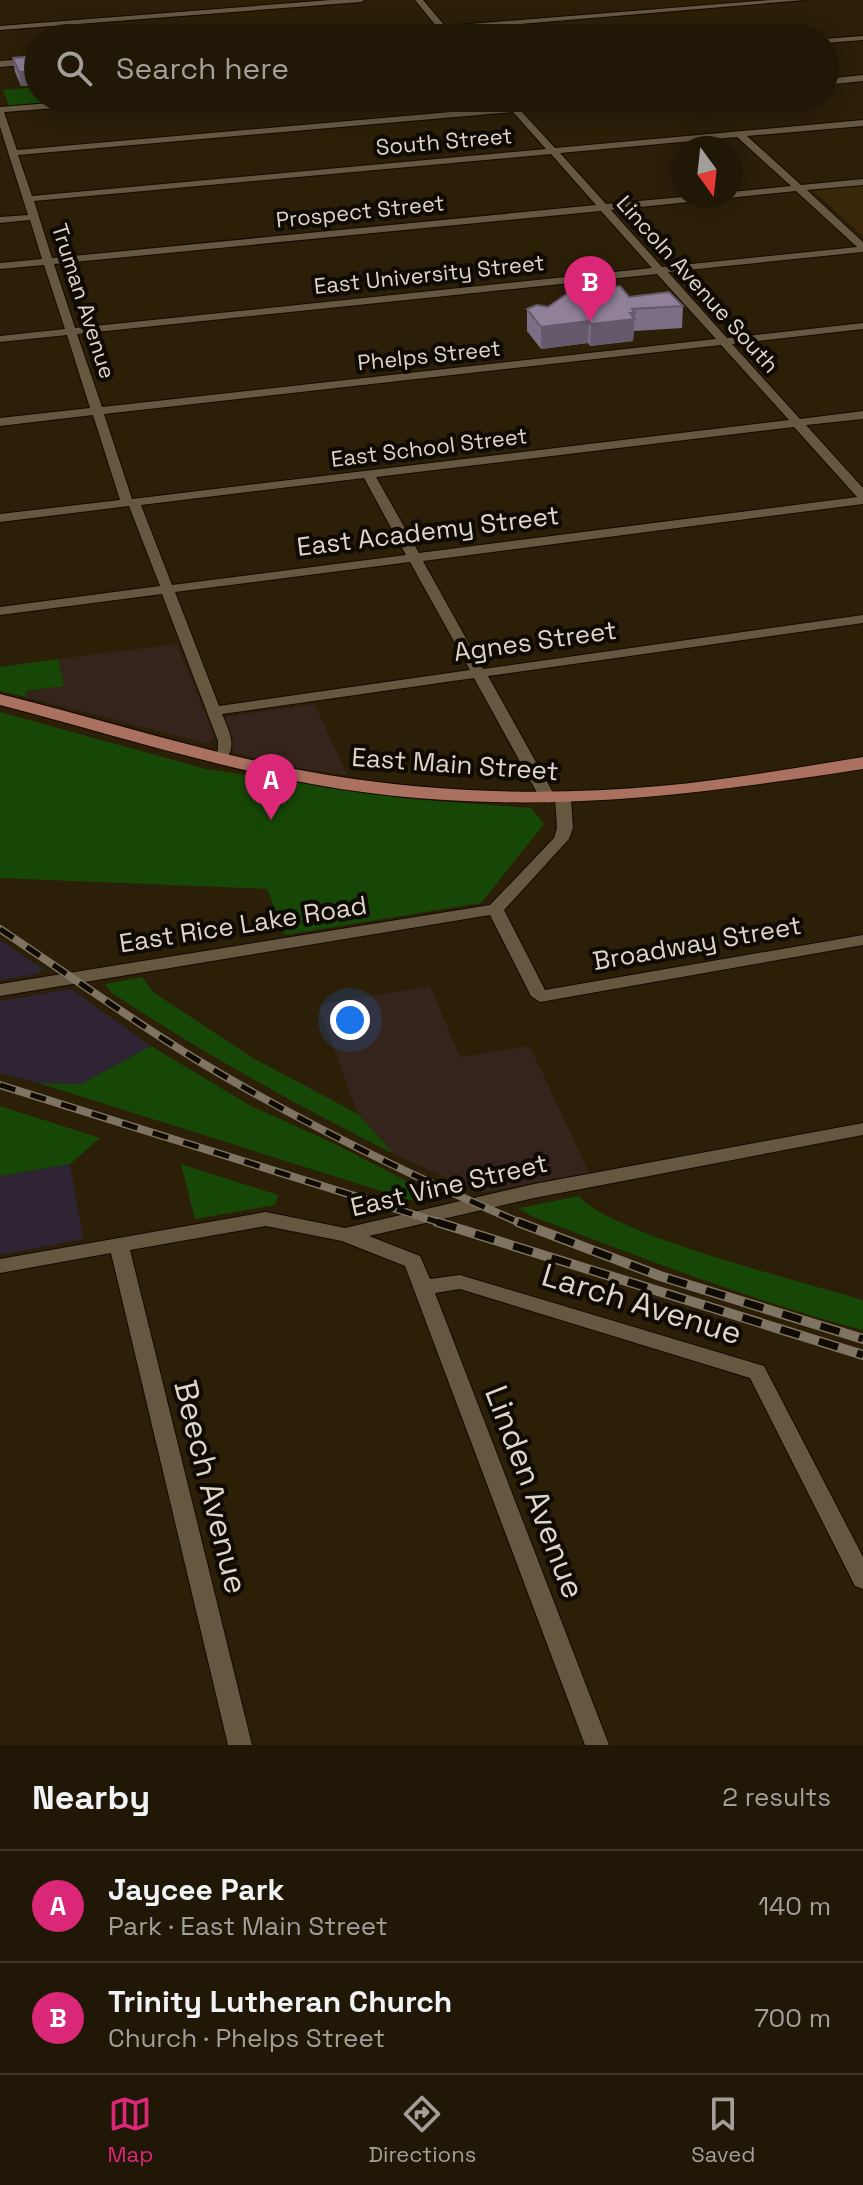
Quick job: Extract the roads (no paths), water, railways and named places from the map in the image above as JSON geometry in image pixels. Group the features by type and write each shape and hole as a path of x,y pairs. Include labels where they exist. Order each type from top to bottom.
{"main road":[{"name":"East Main Street","path":"0,699 325,781 472,797 555,798 677,790 863,763"}],"street":[{"path":"52,24 361,0"},
{"path":"419,0 440,24"},
{"path":"494,24 800,0"},
{"path":"0,28 24,26"},
{"path":"839,40 863,38"},
{"path":"0,64 24,62"},
{"path":"839,81 863,78"},
{"path":"0,112 24,110"},
{"name":"Truman Avenue","path":"0,112 97,411 130,503 225,741 221,757"},
{"path":"13,153 481,112"},
{"name":"Lincoln Avenue South","path":"518,112 863,498"},
{"name":"South Street","path":"28,199 863,123"},
{"path":"739,134 863,248"},
{"path":"743,194 863,182"},
{"name":"Prospect Street","path":"0,266 671,201"},
{"path":"0,220 34,217"},
{"name":"East University Street","path":"0,339 863,248"},
{"name":"Phelps Street","path":"0,422 863,326"},
{"name":"East School Street","path":"0,518 863,415"},
{"path":"368,474 478,673 555,798 565,828 561,839 495,909"},
{"name":"East Academy Street","path":"0,611 863,498"},
{"name":"Agnes Street","path":"214,711 863,619"},
{"name":"East Rice Lake Road","path":"0,990 495,909"},
{"name":"Broadway Street","path":"495,909 540,996 863,940"},
{"name":"East Vine Street","path":"0,1266 266,1219 345,1235 416,1216 534,1191 863,1129"},
{"name":"Linden Avenue","path":"345,1235 413,1261 597,1745"},
{"name":"Beech Avenue","path":"119,1244 240,1745"},
{"name":"Larch Avenue","path":"423,1287 460,1282 757,1372 863,1579"}],"railway":[{"path":"0,929 147,1028 237,1083 357,1148 521,1223"},
{"path":"0,1085 444,1224"},
{"path":"437,1222 863,1355"},
{"path":"521,1223 660,1276 863,1339"}],"place":[{"name":"Trinity Lutheran Church","path":"590,322"},
{"name":"Jaycee Park","path":"271,820"}]}
